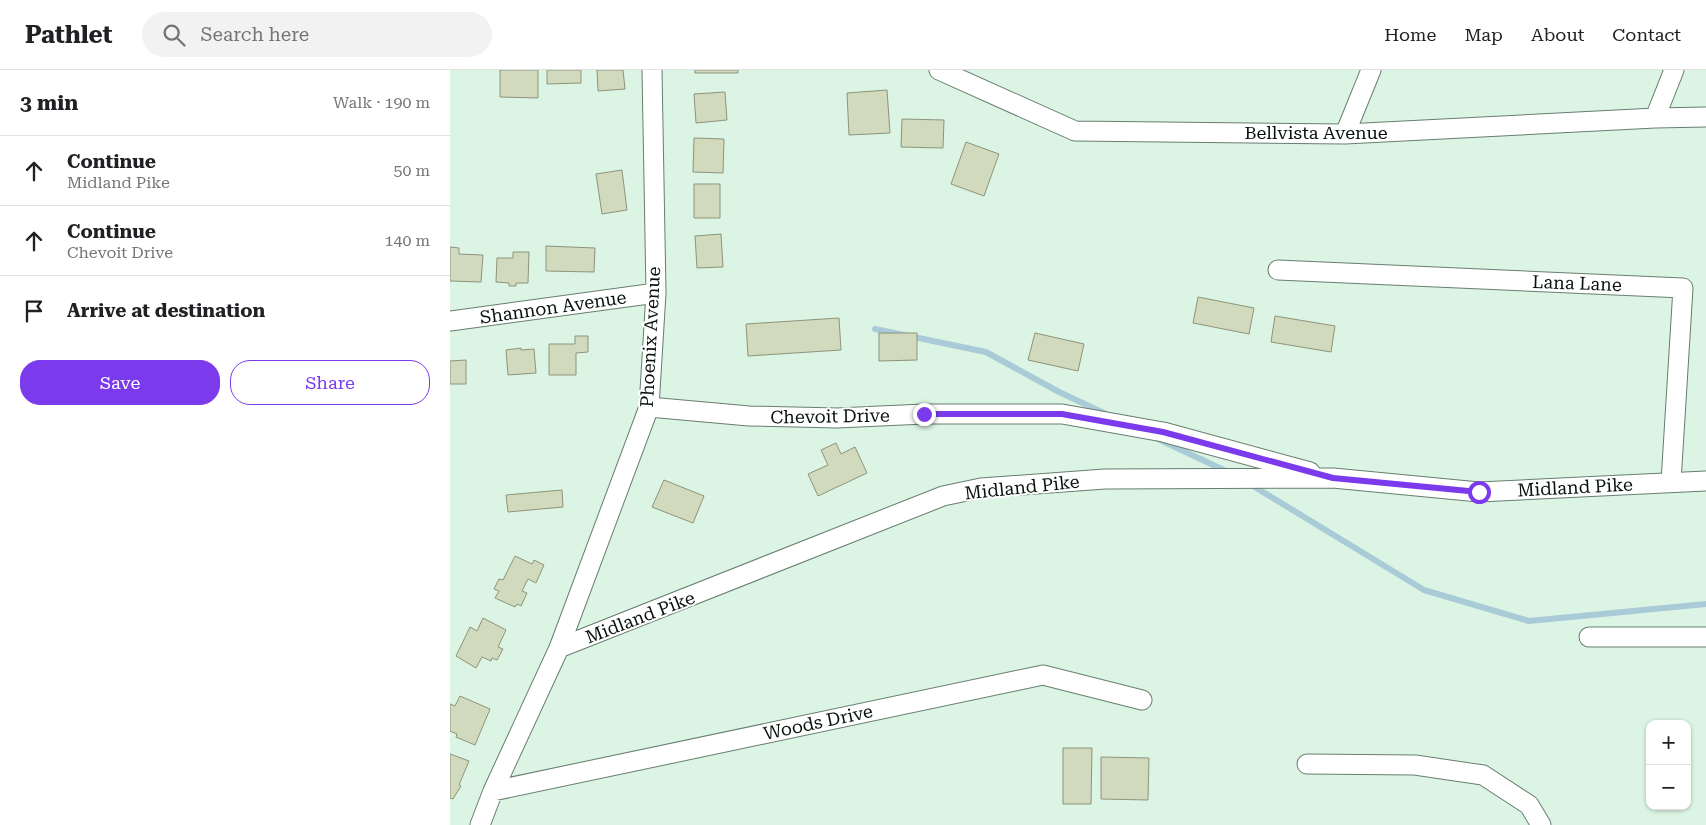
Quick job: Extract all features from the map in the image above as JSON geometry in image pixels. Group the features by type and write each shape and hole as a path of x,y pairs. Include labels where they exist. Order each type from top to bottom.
{"street":[{"name":"Phoenix Avenue","path":"559,648 649,407 656,293 652,70"},
{"name":"Bellvista Avenue","path":"939,70 1075,131 1345,134 1706,117"},
{"path":"1345,134 1371,70"},
{"path":"1655,118 1674,70"},
{"name":"Lana Lane","path":"1278,270 1683,288 1671,482"},
{"name":"Shannon Avenue","path":"450,321 656,293"},
{"name":"Chevoit Drive","path":"649,407 748,416 1062,414 1163,432 1333,478"},
{"name":"Midland Pike","path":"559,648 943,496 980,488 1105,479 1333,478 1479,492 1706,481"},
{"path":"1589,637 1706,637"},
{"path":"480,825 493,791 559,648"},
{"name":"Woods Drive","path":"493,791 1043,675 1142,700"},
{"path":"1307,764 1415,766 1483,775 1529,805 1541,825"}],"building":[{"path":"500,70 538,70 538,98 500,97"},
{"path":"547,70 581,70 581,83 547,84"},
{"path":"597,70 623,70 625,89 598,91"},
{"path":"695,70 738,70 738,73 695,73"},
{"path":"887,90 890,133 849,135 847,93"},
{"path":"725,92 727,120 696,123 694,94"},
{"path":"902,119 944,120 943,148 901,147"},
{"path":"694,138 724,139 723,173 693,172"},
{"path":"966,142 999,154 984,196 951,184"},
{"path":"622,170 627,210 602,214 596,174"},
{"path":"694,184 720,184 720,218 694,218"},
{"path":"721,234 723,267 697,268 695,236"},
{"path":"546,246 595,248 594,272 546,271"},
{"path":"450,247 459,248 459,254 483,255 481,282 450,281"},
{"path":"513,252 529,252 528,283 516,283 516,286 509,286 509,283 496,282 497,258 513,258"},
{"path":"1198,297 1254,308 1249,334 1193,323"},
{"path":"1275,316 1335,326 1331,352 1271,342"},
{"path":"839,318 841,350 748,356 746,324"},
{"path":"879,333 917,333 917,360 879,361"},
{"path":"1035,333 1084,344 1078,371 1028,360"},
{"path":"575,336 588,336 588,352 576,353 576,375 549,375 549,344 575,344"},
{"path":"521,348 521,350 534,349 536,373 508,375 506,350"},
{"path":"466,360 466,384 450,384 450,361"},
{"path":"836,443 841,454 855,447 867,473 818,496 808,474 828,465 821,450"},
{"path":"664,480 704,496 693,523 652,507"},
{"path":"562,490 563,507 508,512 506,495"},
{"path":"515,556 532,564 534,560 544,565 536,583 528,579 522,591 527,593 521,606 517,604 515,607 495,598 499,591 494,589 499,579 503,580"},
{"path":"483,618 506,630 498,647 503,649 497,660 492,658 491,661 482,657 476,668 456,656 470,627 477,631"},
{"path":"460,696 490,709 475,745 456,737 457,734 450,731 450,704 455,706"},
{"path":"1063,748 1092,748 1091,804 1063,804"},
{"path":"450,754 469,761 459,785 461,786 453,799 450,798"},
{"path":"1101,757 1149,758 1148,800 1101,799"}],"waterway":[{"path":"875,329 986,352 1059,392 1106,414"},
{"path":"1158,439 1228,472"},
{"path":"1250,484 1424,590 1529,621 1706,604"}],"route":[{"path":"924,414 1062,414 1163,432 1333,478 1479,492"}]}
